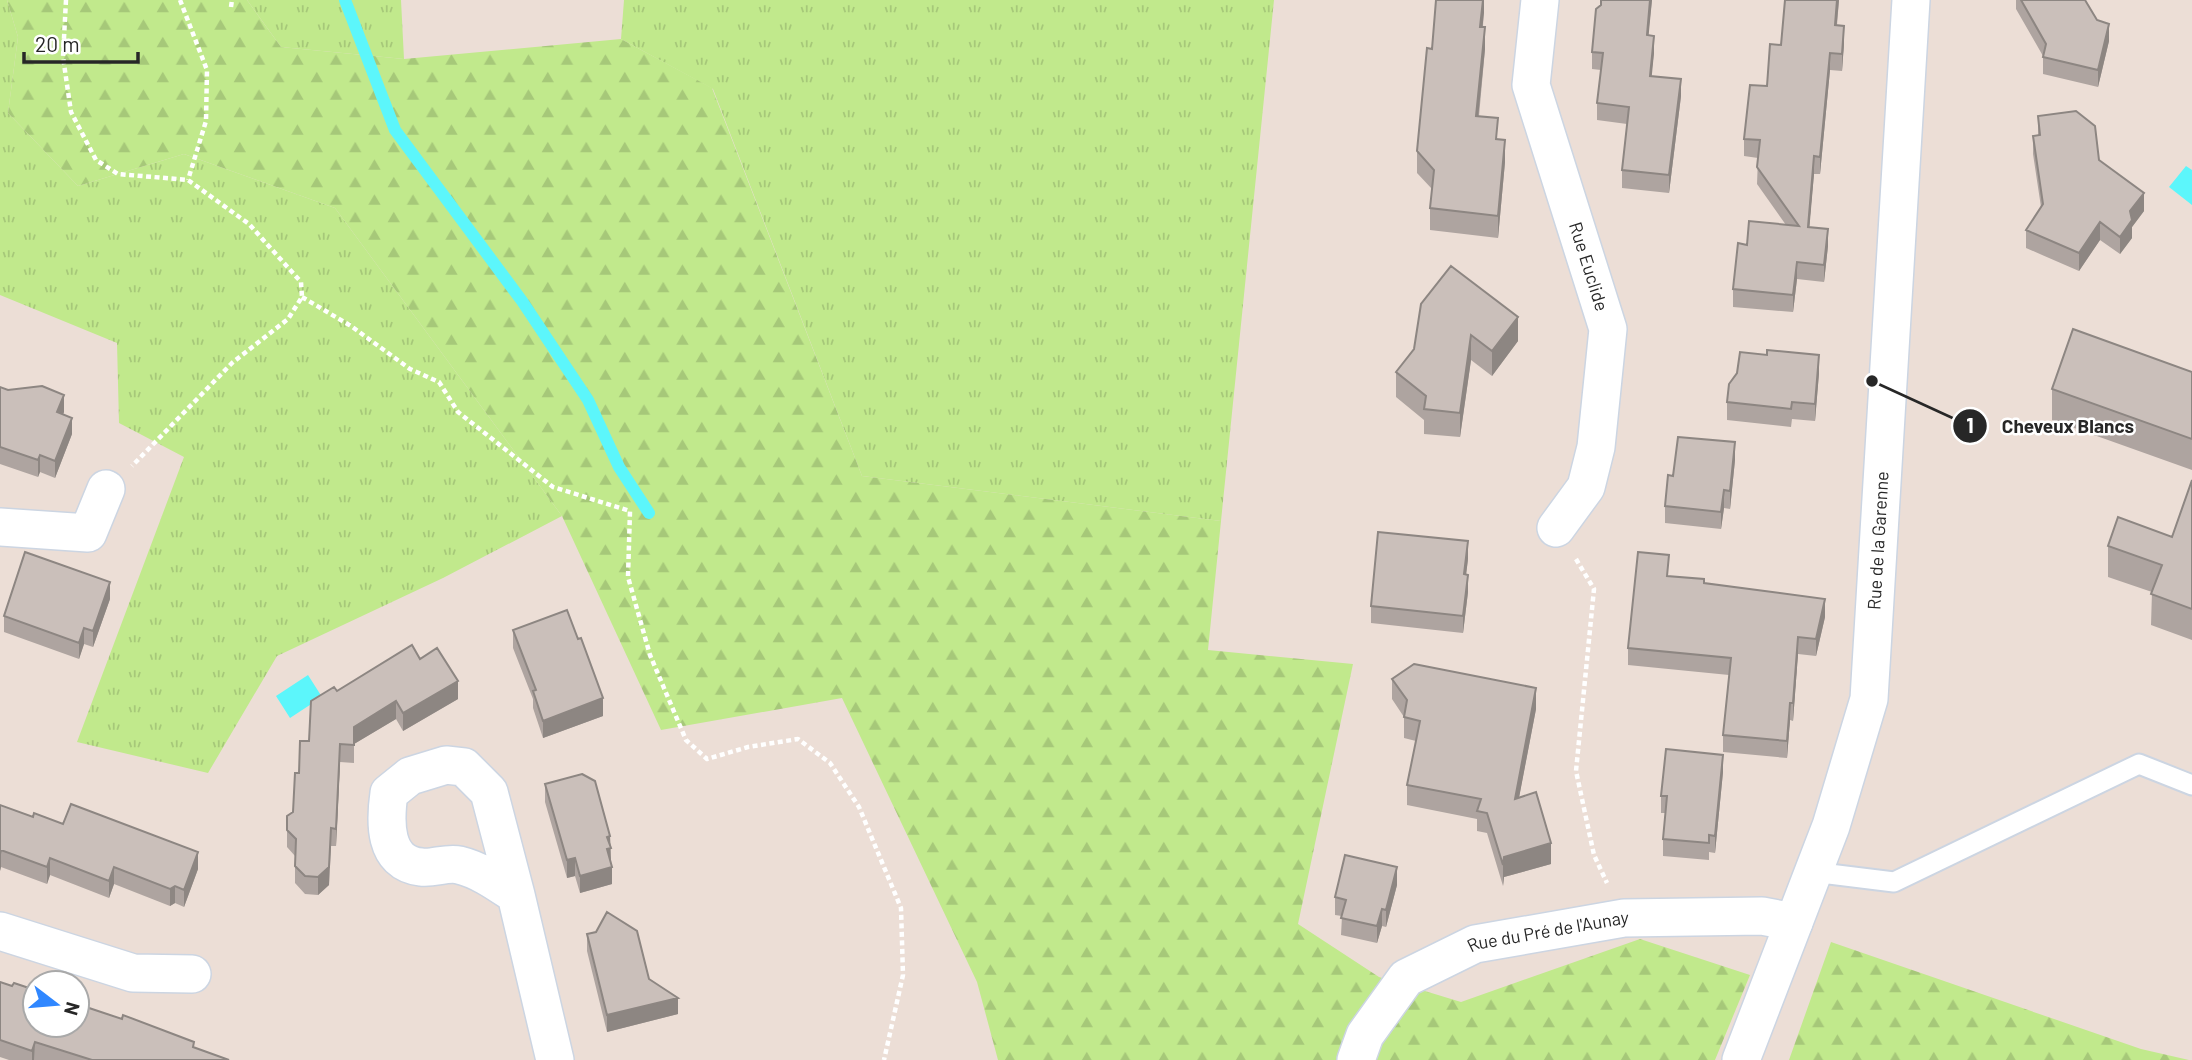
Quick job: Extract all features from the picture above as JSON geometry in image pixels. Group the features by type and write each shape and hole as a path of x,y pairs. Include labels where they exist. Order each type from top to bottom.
{"street":[{"name":"Rue Euclide","path":"1540,0 1531,85 1608,329 1596,447 1590,474 1586,487 1556,528"},
{"name":"Rue de la Garenne","path":"1741,1060 1831,826 1869,699 1911,0"},
{"path":"0,527 88,533 106,489"},
{"path":"516,895 555,1060"},
{"name":"Rue du Pré de l'Aunay","path":"1356,1060 1365,1035 1406,978 1475,944 1624,918 1762,916 1794,922"},
{"path":"0,932 133,973 192,974"}],"lane":[{"path":"1813,872 1894,882 2139,764 2192,785"}],"path":[{"path":"66,0 63,57 71,112 96,160 118,174 188,180 249,224 301,282 302,296 288,319 232,363 148,452 106,489"},
{"path":"180,0 207,70 206,121 188,180"},
{"path":"231,7 232,0"},
{"path":"302,296 351,326 410,369 439,382 458,412 553,487 630,511 628,577 650,655 687,740 707,759 748,747 798,739 830,763 859,807 901,908 903,975 884,1060"},
{"path":"1556,528 1594,589 1576,771 1594,855 1624,918"}],"green space":[{"path":"0,0 7,0 18,37 8,113 78,186 184,154 335,208 562,516 443,578 277,656 208,773 77,742 184,457 119,423 117,343 0,295"},
{"path":"7,0 247,0 281,47 404,59 621,39 712,88 862,476 1221,521 1208,650 1353,664 1298,924 1379,977 1461,1002 1640,939 1750,975 1715,1060 998,1060 977,982 842,698 661,730 562,516 335,208 184,154 78,186 8,113 18,37"},
{"path":"247,0 401,0 404,59 281,47"},
{"path":"624,0 1274,0 1221,521 862,476 713,89 621,39"},
{"path":"1831,942 2141,1049 2189,1060 1789,1060"}],"water":[{"path":"2186,166 2192,170 2192,205 2169,187"},
{"path":"308,675 322,697 290,718 276,696"}],"building":[{"path":"1436,0 1483,0 1480,27 1485,27 1476,116 1498,118 1496,139 1505,140 1498,216 1430,208 1434,170 1417,151 1427,48 1432,49"},
{"path":"1601,0 1650,0 1647,35 1654,36 1650,76 1681,79 1669,175 1622,170 1629,107 1597,103 1603,53 1592,52 1596,9 1601,5"},
{"path":"1785,0 1837,0 1835,25 1844,26 1842,54 1830,53 1820,157 1814,156 1808,227 1828,229 1824,265 1797,262 1793,295 1733,289 1738,243 1747,245 1749,221 1799,226 1757,167 1760,140 1744,139 1750,85 1767,86 1770,44 1781,45"},
{"path":"2021,0 2085,0 2097,20 2109,24 2098,70 2043,57 2046,44"},
{"path":"2076,111 2095,126 2099,160 2144,193 2130,211 2132,220 2120,237 2100,222 2079,253 2026,230 2043,204 2033,136 2040,135 2038,116"},
{"path":"1451,266 1518,317 1492,351 1471,335 1460,413 1424,409 1426,396 1396,372 1414,349 1421,304"},
{"path":"2073,329 2192,372 2192,439 2052,389"},
{"path":"1767,350 1819,355 1815,404 1792,402 1791,409 1727,402 1729,384 1737,373 1740,352 1767,355"},
{"path":"42,386 64,395 57,412 72,418 55,461 40,455 38,460 0,447 0,387 8,390"},
{"path":"1678,437 1735,442 1730,491 1724,490 1721,512 1665,506 1668,475 1673,476"},
{"path":"2192,480 2192,609 2151,594 2162,565 2108,546 2118,517 2172,537"},
{"path":"1378,532 1468,541 1464,574 1468,575 1463,616 1371,606"},
{"path":"25,552 110,582 93,631 84,628 79,643 4,616"},
{"path":"1638,552 1669,555 1667,576 1704,579 1704,583 1825,599 1816,639 1798,637 1787,741 1723,735 1731,658 1628,648"},
{"path":"567,610 578,639 581,638 603,698 543,721 533,691 536,690 513,630"},
{"path":"412,645 420,659 437,648 458,681 403,713 396,701 354,727 354,745 340,744 336,829 331,828 329,867 318,877 305,876 295,866 296,839 287,830 287,816 293,812 295,773 299,773 300,741 309,741 311,701 334,687 337,691"},
{"path":"1414,664 1536,688 1515,799 1536,792 1551,843 1504,857 1503,865 1487,813 1477,811 1481,799 1407,785 1420,721 1404,717 1407,700 1392,679"},
{"path":"1666,749 1723,755 1715,836 1709,835 1709,843 1663,839 1667,796 1661,796"},
{"path":"582,774 595,781 610,836 607,837 611,848 607,849 612,867 580,876 575,858 567,860 545,784"},
{"path":"71,804 198,852 184,890 175,886 170,889 114,867 109,881 50,858 47,867 1,850 0,854 0,805 33,817 34,813 63,824"},
{"path":"1345,855 1397,867 1386,910 1382,909 1377,926 1341,918 1346,900 1335,897"},
{"path":"607,912 637,931 649,979 678,998 607,1015 587,934 596,932"},
{"path":"0,982 12,986 14,983 21,985 21,1039 91,1039 91,1009 122,1019 123,1015 194,1042 193,1047 229,1060 92,1060 35,1042 32,1051 0,1040"}],"waterway":[{"path":"345,0 395,130 522,301 588,400 619,467 649,513"}],"place":[{"name":"Cheveux Blancs","path":"1872,381"}]}
